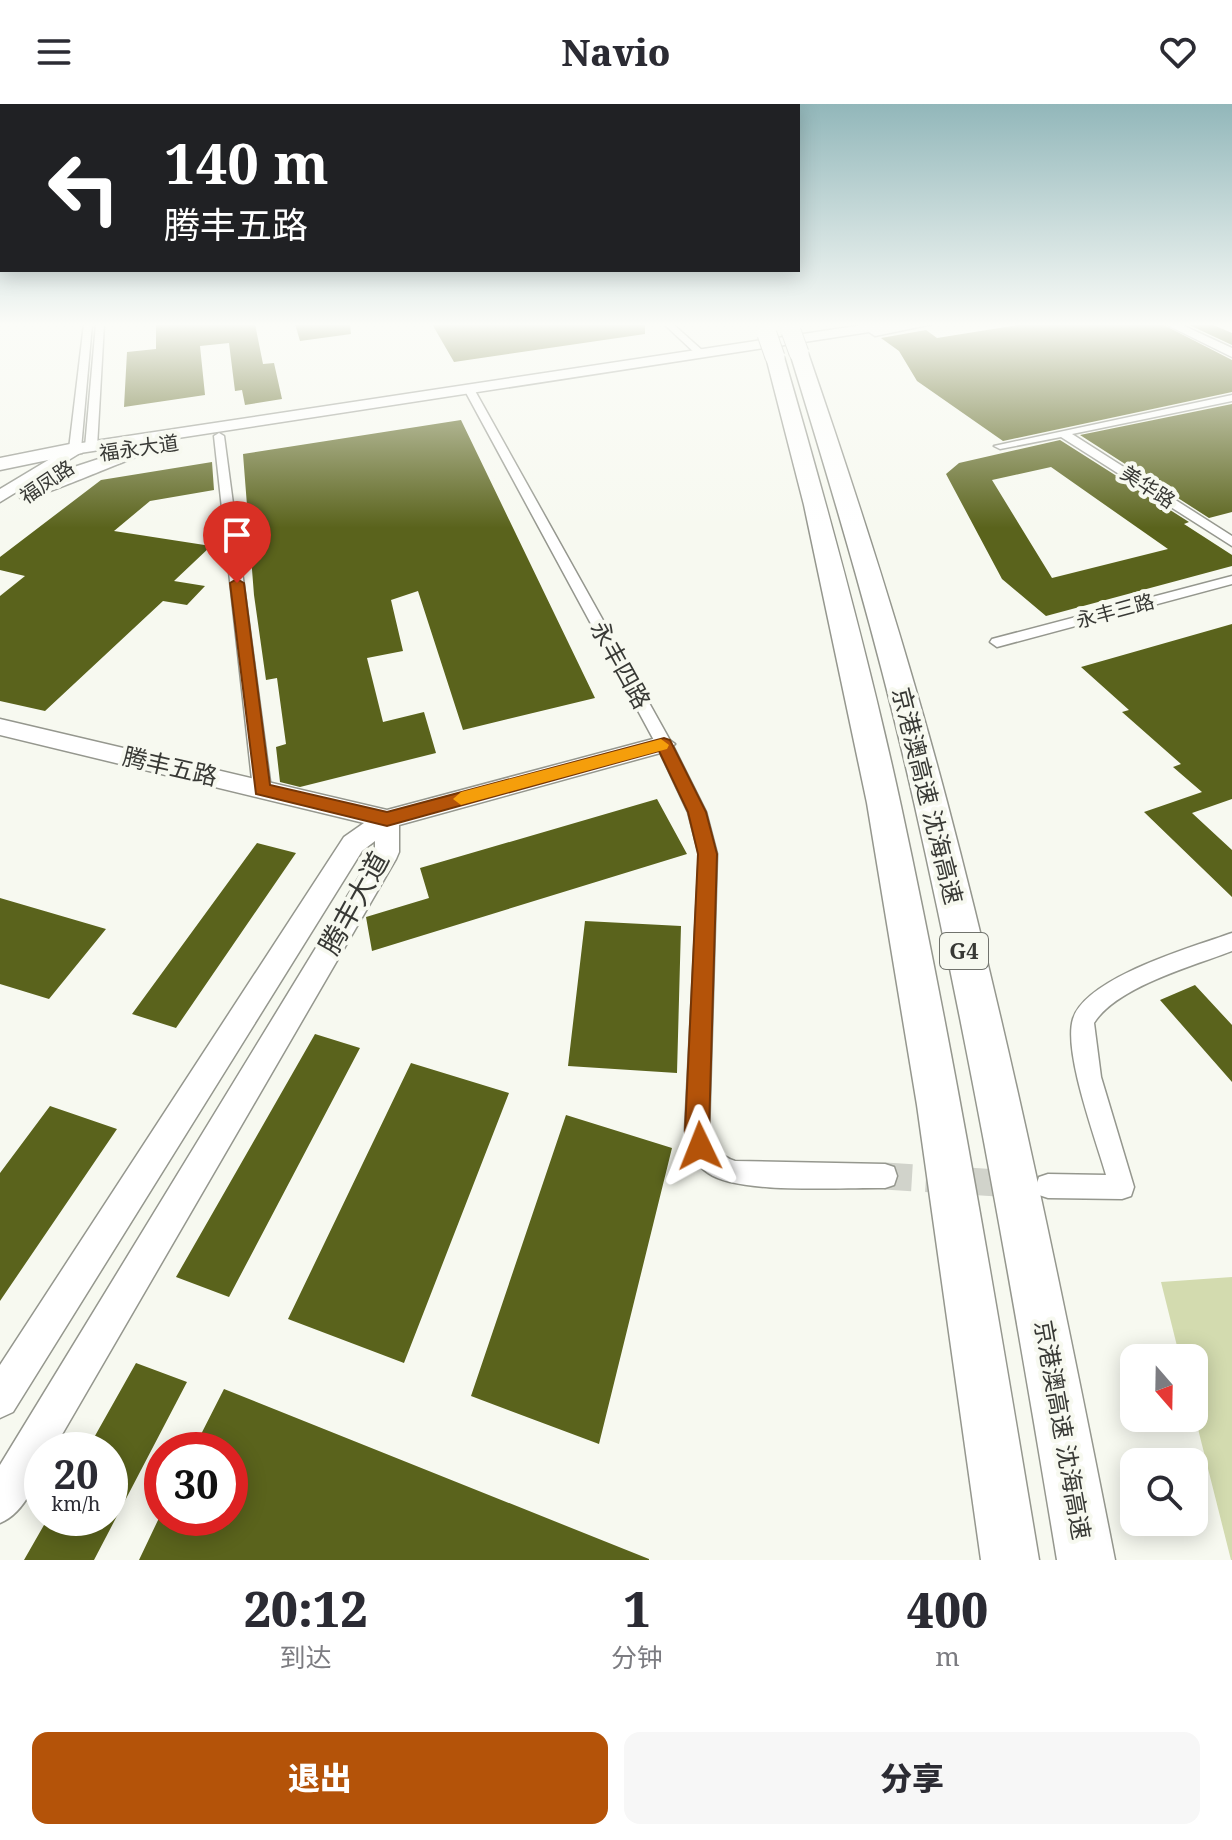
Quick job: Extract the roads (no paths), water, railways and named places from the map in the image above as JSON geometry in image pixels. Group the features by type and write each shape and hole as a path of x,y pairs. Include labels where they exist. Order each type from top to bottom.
{"highway":[{"name":"京港澳高速 沈海高速","path":"793,392 914,954 1010,1560"},
{"name":"京港澳高速 沈海高速","path":"802,392 859,535 912,730 966,958 1044,1329 1086,1560"}],"main road":[{"name":"福永大道","path":"84,451 219,436 477,392"},
{"name":"福永大道","path":"84,451 478,392"},
{"path":"28,496 89,467 165,444"},
{"path":"0,464 84,451"},
{"name":"福凤路","path":"0,515 84,451"},
{"name":"福凤路","path":"0,497 84,451"}],"street":[{"path":"84,451 86,392"},
{"path":"84,451 91,392"},
{"name":"永丰四路","path":"471,393 664,744 697,812 708,854 697,1131 700,1146 720,1169 735,1173 885,1176"},
{"path":"1000,446 1232,398"},
{"name":"美华路","path":"1063,433 1232,542"},
{"path":"219,436 262,789"},
{"name":"永丰三路","path":"997,642 1232,580"},
{"name":"腾丰五路","path":"0,727 387,819 664,744"},
{"name":"腾丰大道","path":"0,1399 353,844 387,819"},
{"name":"腾丰大道","path":"0,1503 387,852 387,819"},
{"path":"1048,1186 1122,1187 1083,1047 1083,1021 1093,1006 1113,992 1232,942"}],"tunnel":[{"path":"885,1176 1014,1184"}]}
